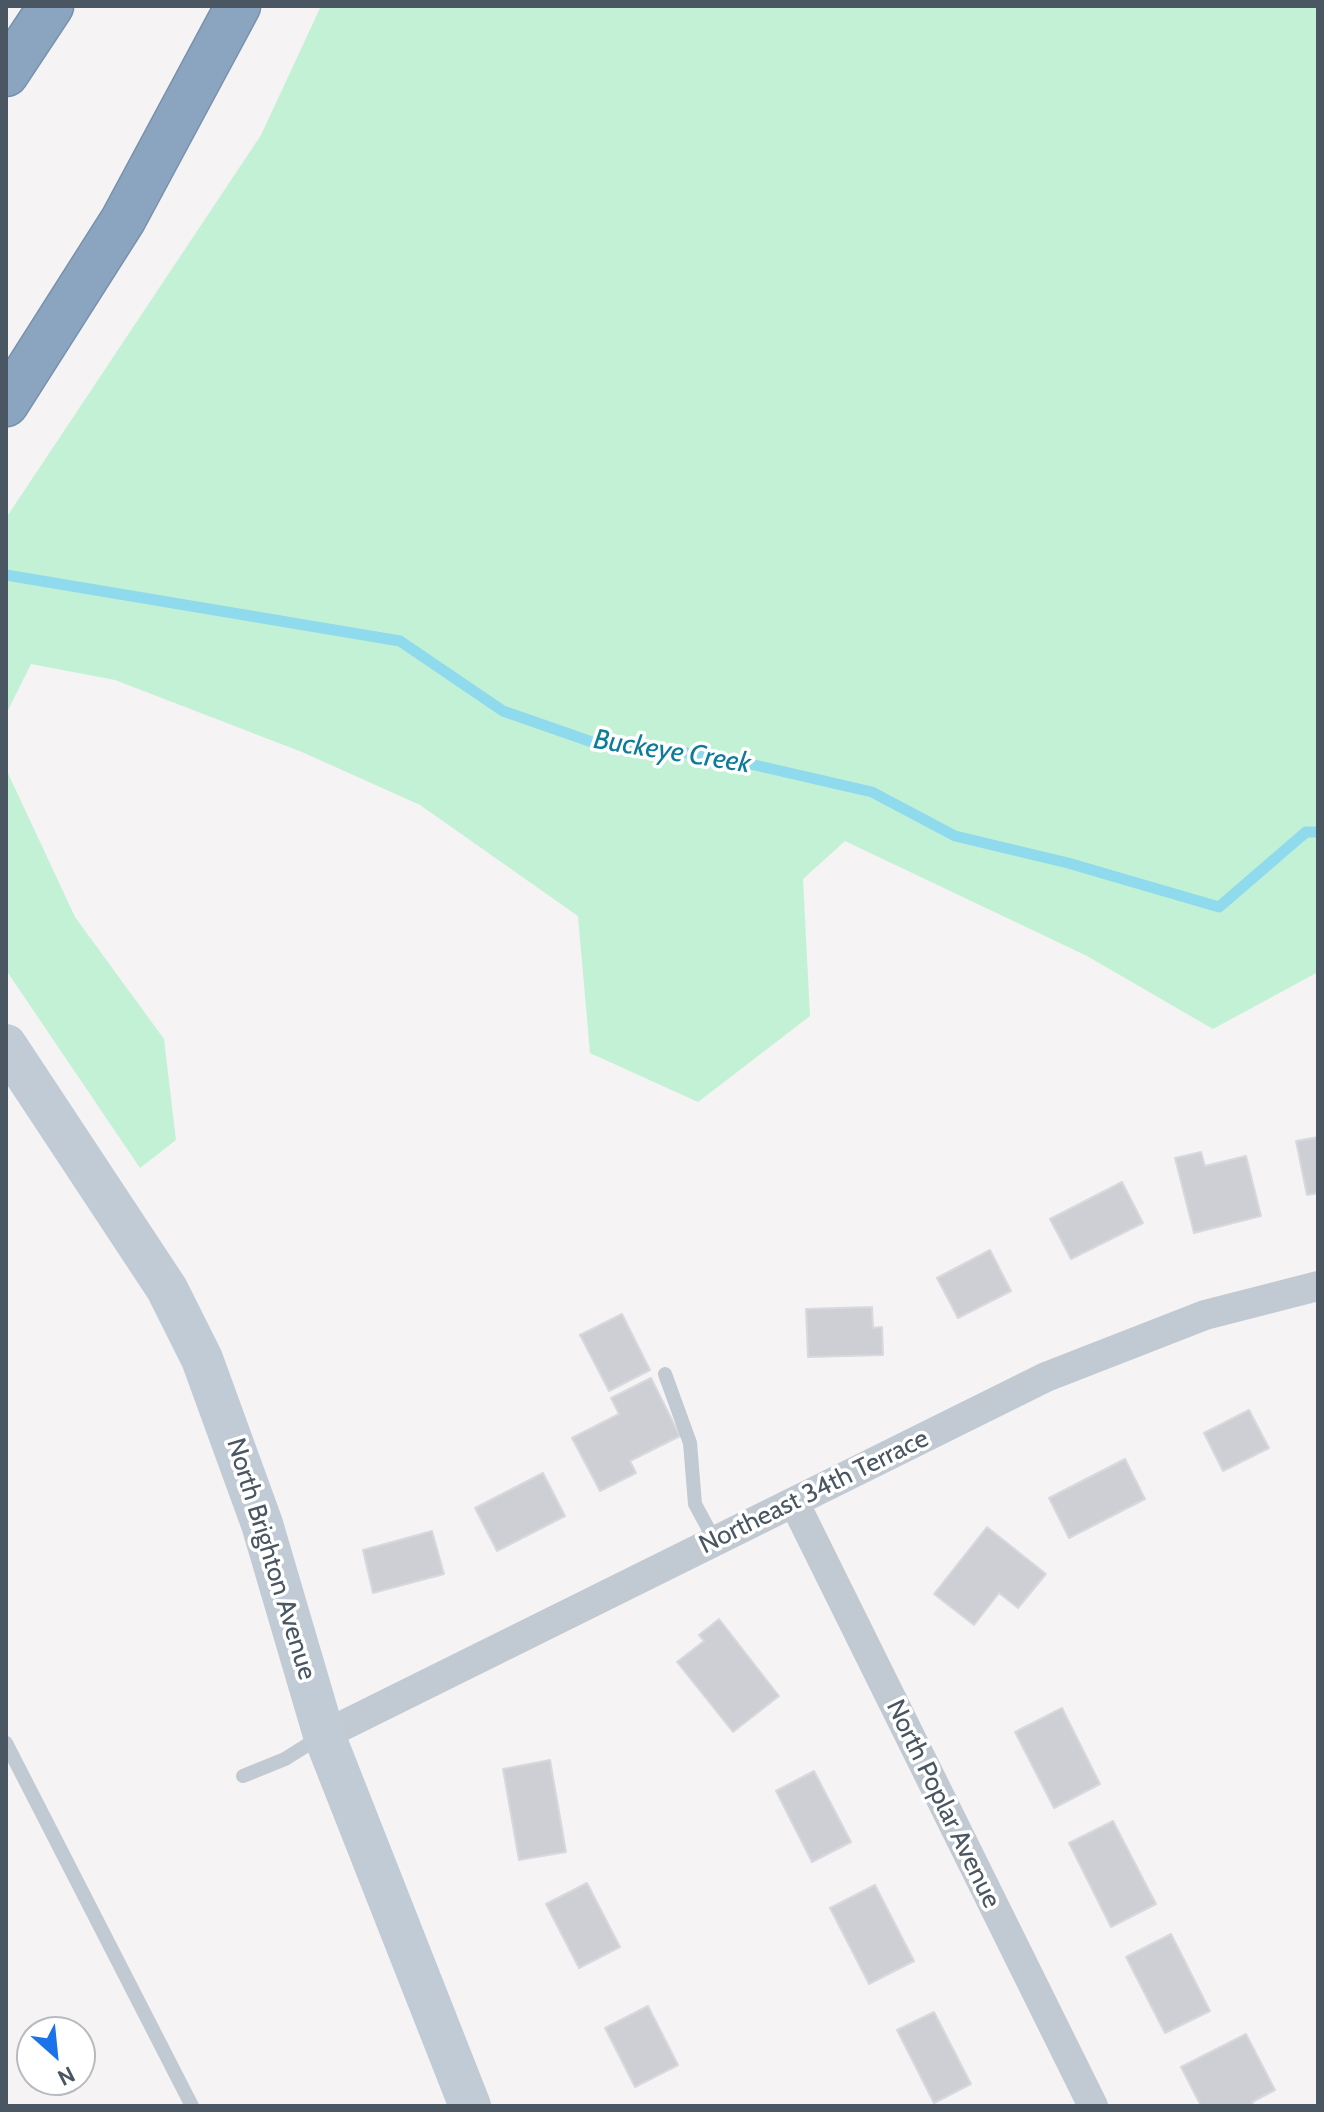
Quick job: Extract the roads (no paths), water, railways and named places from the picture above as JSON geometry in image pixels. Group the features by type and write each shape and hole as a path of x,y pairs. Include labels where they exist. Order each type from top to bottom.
{"highway":[{"path":"6,74 51,6"},
{"path":"6,404 123,220 238,6"}],"main road":[{"name":"North Brighton Avenue","path":"6,1045 142,1250 202,1359 258,1509 324,1735 470,2106"}],"street":[{"name":"Northeast 34th Terrace","path":"324,1735 1046,1377 1119,1345 1205,1315 1318,1286"},
{"name":"North Poplar Avenue","path":"794,1502 1093,2106"}],"lane":[{"path":"665,1374 690,1443 695,1504 715,1541"},
{"path":"243,1776 285,1759 324,1735"},
{"path":"6,1743 192,2106"}],"waterway":[{"name":"Buckeye Creek","path":"6,575 400,641 503,711 592,742 720,757 872,792 955,836 1068,863 1219,907 1306,832 1318,832"}]}
